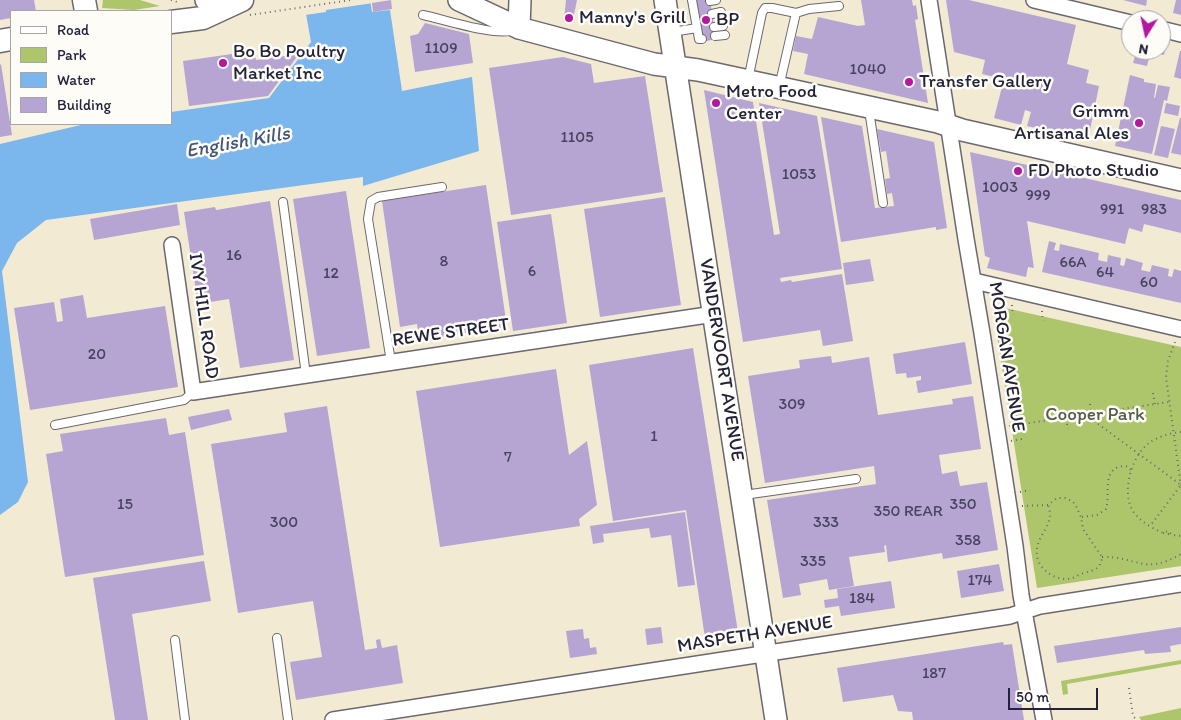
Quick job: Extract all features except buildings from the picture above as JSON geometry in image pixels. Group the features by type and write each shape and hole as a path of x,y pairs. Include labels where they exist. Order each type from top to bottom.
{"main road":[{"path":"206,0 224,2 237,0"},
{"path":"172,22 203,18 242,0"},
{"path":"459,0 519,28 649,63 698,70 938,122 1181,180"},
{"path":"519,28 520,0"},
{"name":"VANDERVOORT AVENUE","path":"665,0 776,720"}],"street":[{"name":"MORGAN AVENUE","path":"929,0 1024,612 1044,720"},
{"path":"1034,0 1121,20"},
{"name":"IVY HILL ROAD","path":"172,245 193,392"},
{"path":"974,281 1178,335"},
{"name":"REWE STREET","path":"193,392 714,314"},
{"name":"MASPETH AVENUE","path":"334,720 1010,616 1040,606 1181,584"}],"lane":[{"path":"694,2 699,40 702,39"},
{"path":"748,82 762,13 765,8 796,14 810,9 839,6"},
{"path":"712,14 721,12"},
{"path":"779,89 796,14"},
{"path":"423,15 506,33 519,28"},
{"path":"714,27 724,26"},
{"path":"670,32 698,29"},
{"path":"715,36 725,35"},
{"path":"868,108 883,203"},
{"path":"390,362 368,219 371,201 378,197 442,187"},
{"path":"283,202 306,375"},
{"path":"55,425 184,400 193,392"},
{"path":"742,496 856,479"},
{"path":"277,638 288,720"},
{"path":"175,640 185,720"}],"path":[{"path":"282,10 351,0"},
{"path":"1012,304 1013,314"},
{"path":"1042,311 1043,321"},
{"path":"1150,526 1181,486 1166,377 1168,361 1178,335"},
{"path":"1003,391 1014,389"},
{"path":"1153,393 1155,405"},
{"path":"1009,426 1169,402"},
{"path":"1090,404 1092,415"},
{"path":"1086,415 1181,486"},
{"path":"1066,418 1068,429"},
{"path":"1181,432 1150,442 1139,454 1131,470 1128,487 1132,509 1136,516 1163,533 1168,531 1172,535 1181,536"},
{"path":"1011,441 1022,439"},
{"path":"1081,517 1097,516 1106,509 1110,474 1113,470 1119,466 1126,466 1131,470"},
{"path":"1019,492 1030,490"},
{"path":"1021,506 1048,505 1057,498 1064,498 1075,504 1081,517 1083,529 1102,557 1102,563 1097,569 1072,578 1058,578 1047,573 1042,567 1037,550 1039,541 1050,520 1048,505"},
{"path":"1102,557 1117,557 1135,564 1154,565 1170,561 1181,554"},
{"path":"1129,688 1133,716 1136,720"}],"green space":[{"path":"103,0 140,0 160,6 134,10 102,8"},
{"name":"Cooper Park","path":"996,306 1181,347 1181,566 1037,588 993,311"},
{"path":"1181,660 1181,664 1067,684 1068,694 1063,695 1061,681"},
{"path":"1181,708 1181,720 1141,720 1139,717"}],"water":[{"name":"English Kills","path":"322,0 370,0 372,12 390,10 402,91 472,77 479,151 363,186 363,177 46,220 17,243 2,271 28,482 18,502 0,515 0,144 81,125 172,125 172,112 269,98 311,42 306,14 324,10"}],"pier":[{"path":"319,0 372,0 373,3 305,15 305,12 321,9"}],"place":[{"name":"Manny's Grill","path":"569,18"},
{"name":"BP","path":"706,20"},
{"name":"Bo Bo Poultry Market Inc","path":"223,63"},
{"name":"Transfer Gallery","path":"909,82"},
{"name":"Metro Food Center","path":"716,103"},
{"name":"Grimm Artisanal Ales","path":"1139,123"},
{"name":"FD Photo Studio","path":"1018,171"}]}
